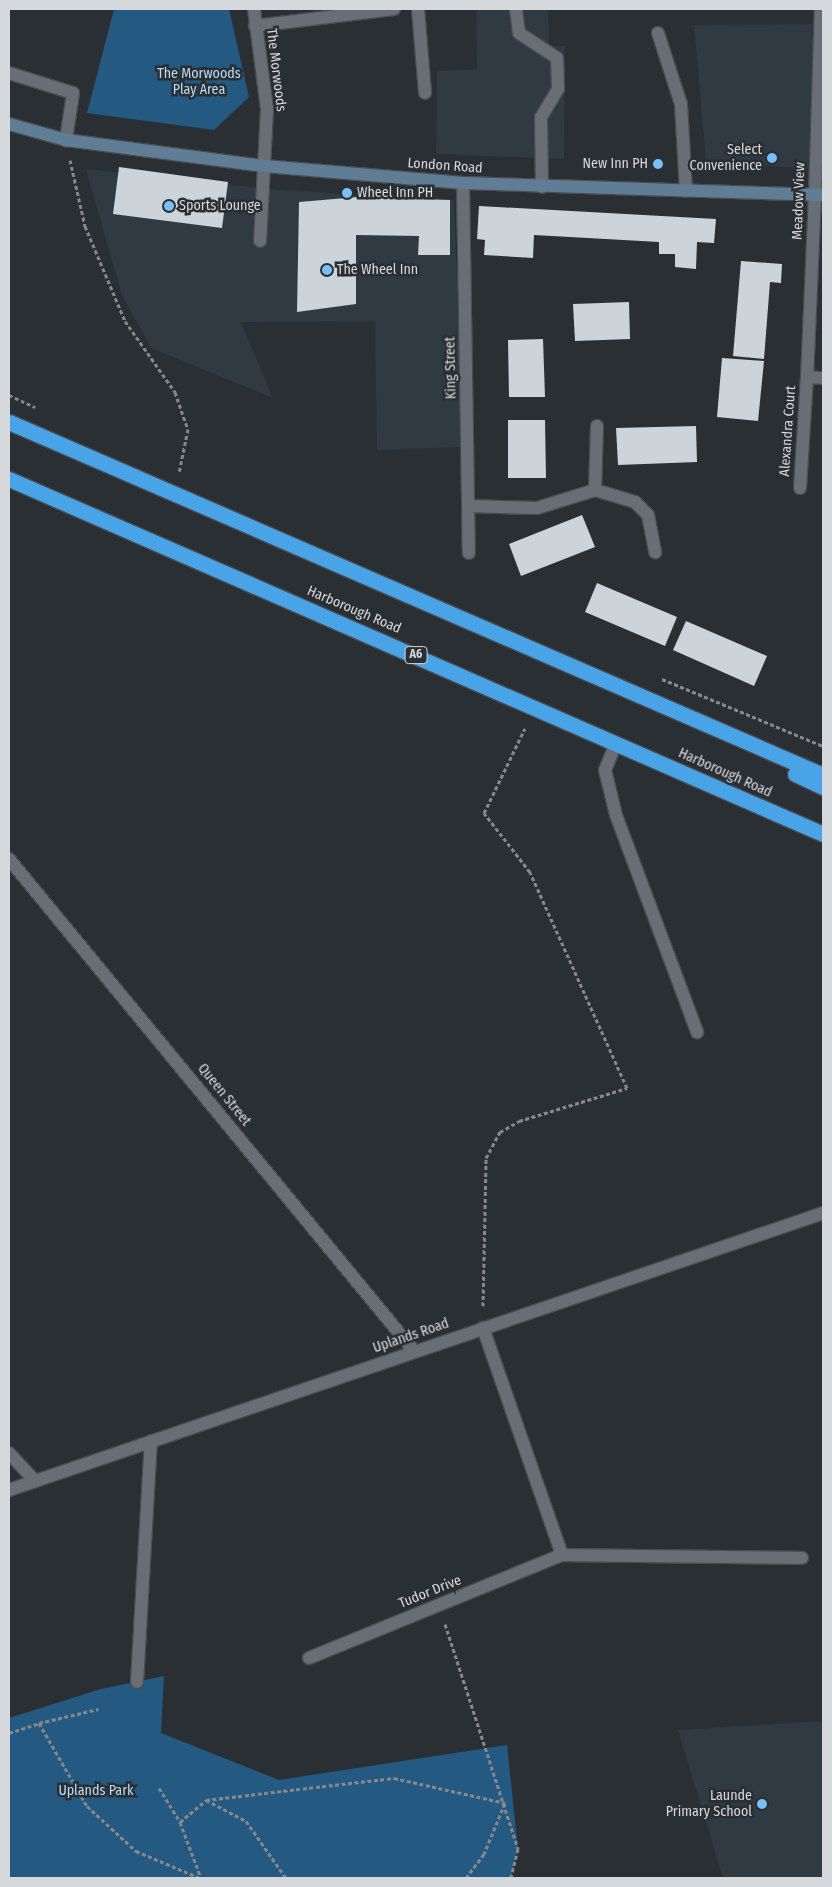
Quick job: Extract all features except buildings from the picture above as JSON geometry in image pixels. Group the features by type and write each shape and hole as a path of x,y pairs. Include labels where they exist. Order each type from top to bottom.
{"highway":[{"path":"9,422 823,775"},
{"name":"Harborough Road","path":"9,479 823,834"},
{"path":"784,759 792,772 823,788"}],"main road":[{"name":"London Road","path":"9,124 66,140 264,166 463,183 819,195"}],"street":[{"name":"The Morwoods","path":"254,9 267,109 260,241"},
{"path":"255,26 394,9"},
{"path":"418,9 425,93"},
{"path":"516,9 519,33 557,58 558,89 541,117 542,187"},
{"name":"Meadow View","path":"807,377 819,195 821,9"},
{"path":"658,33 682,104 686,190"},
{"path":"9,73 73,93 66,140"},
{"name":"King Street","path":"463,183 469,553"},
{"path":"807,377 823,378"},
{"name":"Alexandra Court","path":"800,488 807,377"},
{"path":"595,490 597,426"},
{"path":"468,506 537,508 595,490 635,502 648,515 655,552"},
{"path":"616,743 605,770 616,815 697,1032"},
{"name":"Queen Street","path":"9,859 414,1351"},
{"name":"Uplands Road","path":"9,1490 823,1213"},
{"path":"482,1328 562,1555"},
{"path":"137,1682 151,1441"},
{"path":"9,1453 35,1481"},
{"name":"Tudor Drive","path":"309,1658 562,1555 802,1558"}],"path":[{"path":"66,140 89,235 125,321 175,392 188,428 174,493"},
{"path":"482,1328 486,1158 500,1132 519,1121 627,1088 530,872 484,813 528,723"},
{"path":"438,1605 518,1849 511,1878"},
{"path":"9,1733 39,1723 98,1709"},
{"path":"39,1723 87,1806 136,1851 201,1878"},
{"path":"180,1822 206,1800 394,1778 504,1803"},
{"path":"159,1788 180,1822 201,1878"},
{"path":"206,1800 246,1821 286,1878"},
{"path":"466,1878 484,1854 504,1803"}],"shaded area":[{"path":"476,9 548,9 549,46 565,46 564,159 436,154 437,71 477,69"},
{"path":"823,24 823,170 706,161 694,25"},
{"path":"86,169 280,190 454,200 463,447 377,450 375,321 241,322 273,398 151,348 122,295"},
{"name":"Launde Primary School","path":"823,1721 823,1878 723,1878 678,1730"}],"green space":[{"name":"The Morwoods Play Area","path":"114,9 229,9 249,97 214,130 87,113"},
{"name":"Uplands Park","path":"164,1676 161,1733 279,1780 507,1745 518,1849 511,1878 9,1878 9,1718 101,1689"}],"place":[{"name":"Select Convenience","path":"772,158"},
{"name":"New Inn PH","path":"658,164"},
{"name":"Wheel Inn PH","path":"347,193"},
{"name":"Sports Lounge","path":"169,206"},
{"name":"The Wheel Inn","path":"327,270"},
{"name":"Launde Primary School","path":"762,1804"}]}
